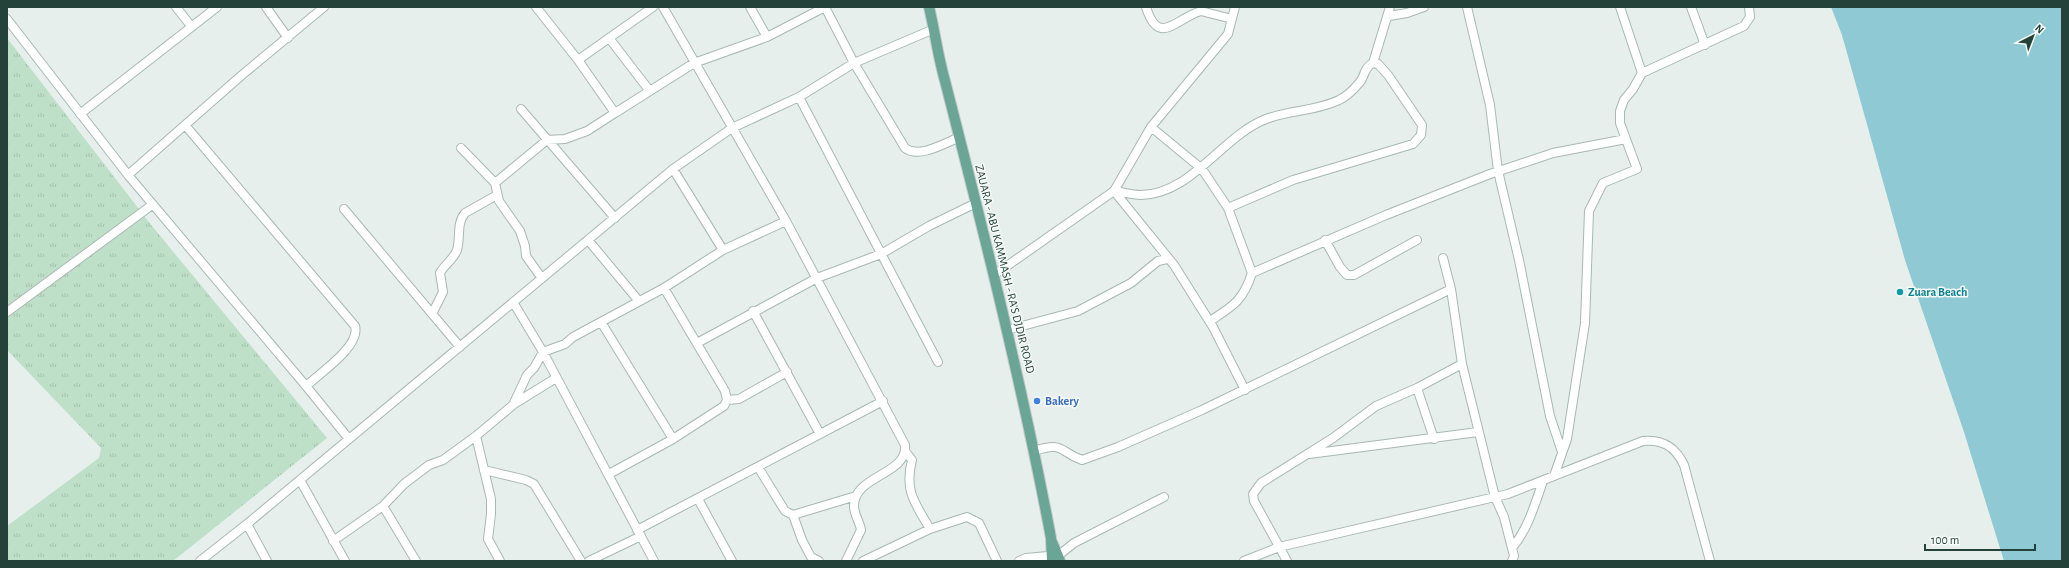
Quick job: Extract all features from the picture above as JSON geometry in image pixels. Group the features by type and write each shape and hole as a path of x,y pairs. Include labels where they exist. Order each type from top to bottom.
{"main road":[{"name":"ZAUARA - ABU KAMMASH - RA'S DJDIR ROAD","path":"929,7 944,80 960,137 1007,330 1056,559"}],"street":[{"path":"176,7 191,26"},
{"path":"80,114 217,7"},
{"path":"266,7 288,38"},
{"path":"128,175 324,7"},
{"path":"536,7 578,60 615,112"},
{"path":"578,60 653,7"},
{"path":"663,7 786,221 883,401 905,445 906,451 912,460 909,473 911,495 930,529"},
{"path":"750,7 767,37"},
{"path":"495,183 547,140 565,139 582,133 694,63 767,37 825,7 854,63 904,148 910,152 926,151 960,137"},
{"path":"1146,7 1149,17 1156,26 1161,29 1168,29 1201,12 1232,19"},
{"path":"994,275 1114,191 1151,127 1228,34 1235,7"},
{"path":"1114,191 1141,195 1164,190 1202,169 1234,138 1265,120 1295,111 1321,107 1340,100 1360,82 1366,68 1373,63 1389,11 1407,13 1424,7"},
{"path":"1468,7 1490,105 1498,171 1519,260 1550,416 1562,452"},
{"path":"1620,7 1642,73"},
{"path":"1691,7 1705,45"},
{"path":"1554,476 1567,439 1584,323 1589,211 1603,183 1637,169 1620,123 1620,111 1624,100 1633,89 1642,73 1744,26 1750,17 1749,7"},
{"path":"7,20 152,205 306,386 349,440"},
{"path":"200,561 349,440 541,277 673,169 732,128 799,97 854,63 934,29"},
{"path":"609,38 649,90"},
{"path":"1228,208 1293,180 1413,144 1421,135 1422,125 1388,75 1378,64 1373,63"},
{"path":"799,97 938,362"},
{"path":"521,109 615,218"},
{"path":"185,125 355,326 357,332 352,345 306,386"},
{"path":"1151,127 1202,169 1228,208 1252,273 1248,285 1237,302 1210,321"},
{"path":"1252,273 1325,240 1498,171 1553,153 1626,140"},
{"path":"461,148 495,183 497,195 502,207 523,237 526,256 541,277"},
{"path":"673,169 723,250"},
{"path":"1114,191 1146,229 1167,259 1174,265 1210,321 1245,390"},
{"path":"432,312 443,292 440,273 457,250 459,225 462,218 465,213 497,195"},
{"path":"697,343 753,311 817,278 881,254 929,226 976,204"},
{"path":"7,312 152,205"},
{"path":"344,209 460,347"},
{"path":"513,405 527,375 543,352 560,347 573,337 638,300 664,288 723,250 786,221"},
{"path":"588,240 638,300"},
{"path":"1325,240 1346,275 1354,275 1417,240"},
{"path":"1443,258 1451,289 1462,364 1495,497 1504,518 1512,548 1514,556 1512,561"},
{"path":"1007,330 1078,311 1131,283 1158,261 1167,259"},
{"path":"609,474 673,439 724,406 727,400 725,391 664,288"},
{"path":"1034,451 1046,447 1060,447 1082,460 1118,447 1245,390 1451,289"},
{"path":"513,302 543,352 654,561"},
{"path":"753,311 820,434"},
{"path":"601,322 673,439"},
{"path":"1287,561 1254,501 1253,494 1261,483 1333,438 1376,406 1417,388 1462,364"},
{"path":"727,400 739,399 787,372"},
{"path":"334,541 383,506 404,484 429,465 443,460 476,436 513,405 556,378"},
{"path":"1417,388 1434,439"},
{"path":"589,561 698,498 883,401"},
{"path":"1306,454 1434,439 1478,432"},
{"path":"476,436 491,499 492,514 488,539 500,561"},
{"path":"1244,561 1279,547 1508,494 1642,441 1654,440 1665,443 1674,448 1684,464 1710,561"},
{"path":"846,561 861,530 854,506 856,496 867,483 902,459 906,451"},
{"path":"758,467 785,512 793,515 856,496"},
{"path":"484,470 526,480 534,484 581,561"},
{"path":"300,480 345,561"},
{"path":"1512,548 1519,540 1531,515 1543,481"},
{"path":"1019,561 1026,558 1056,559 1074,543 1164,497"},
{"path":"698,498 732,561"},
{"path":"383,506 416,561"},
{"path":"793,515 802,540 811,557 819,561"},
{"path":"863,561 930,529 967,517 979,523 997,561"},
{"path":"247,524 267,561"}],"green space":[{"path":"7,38 152,226 327,438 173,561 7,561 7,526 99,458 101,448 7,350"}],"water":[{"path":"1831,7 2062,7 2062,561 2004,561 1964,432 1905,260 1842,35"}],"place":[{"name":"Zuara Beach","path":"1900,292"},
{"name":"Bakery","path":"1037,401"}]}
